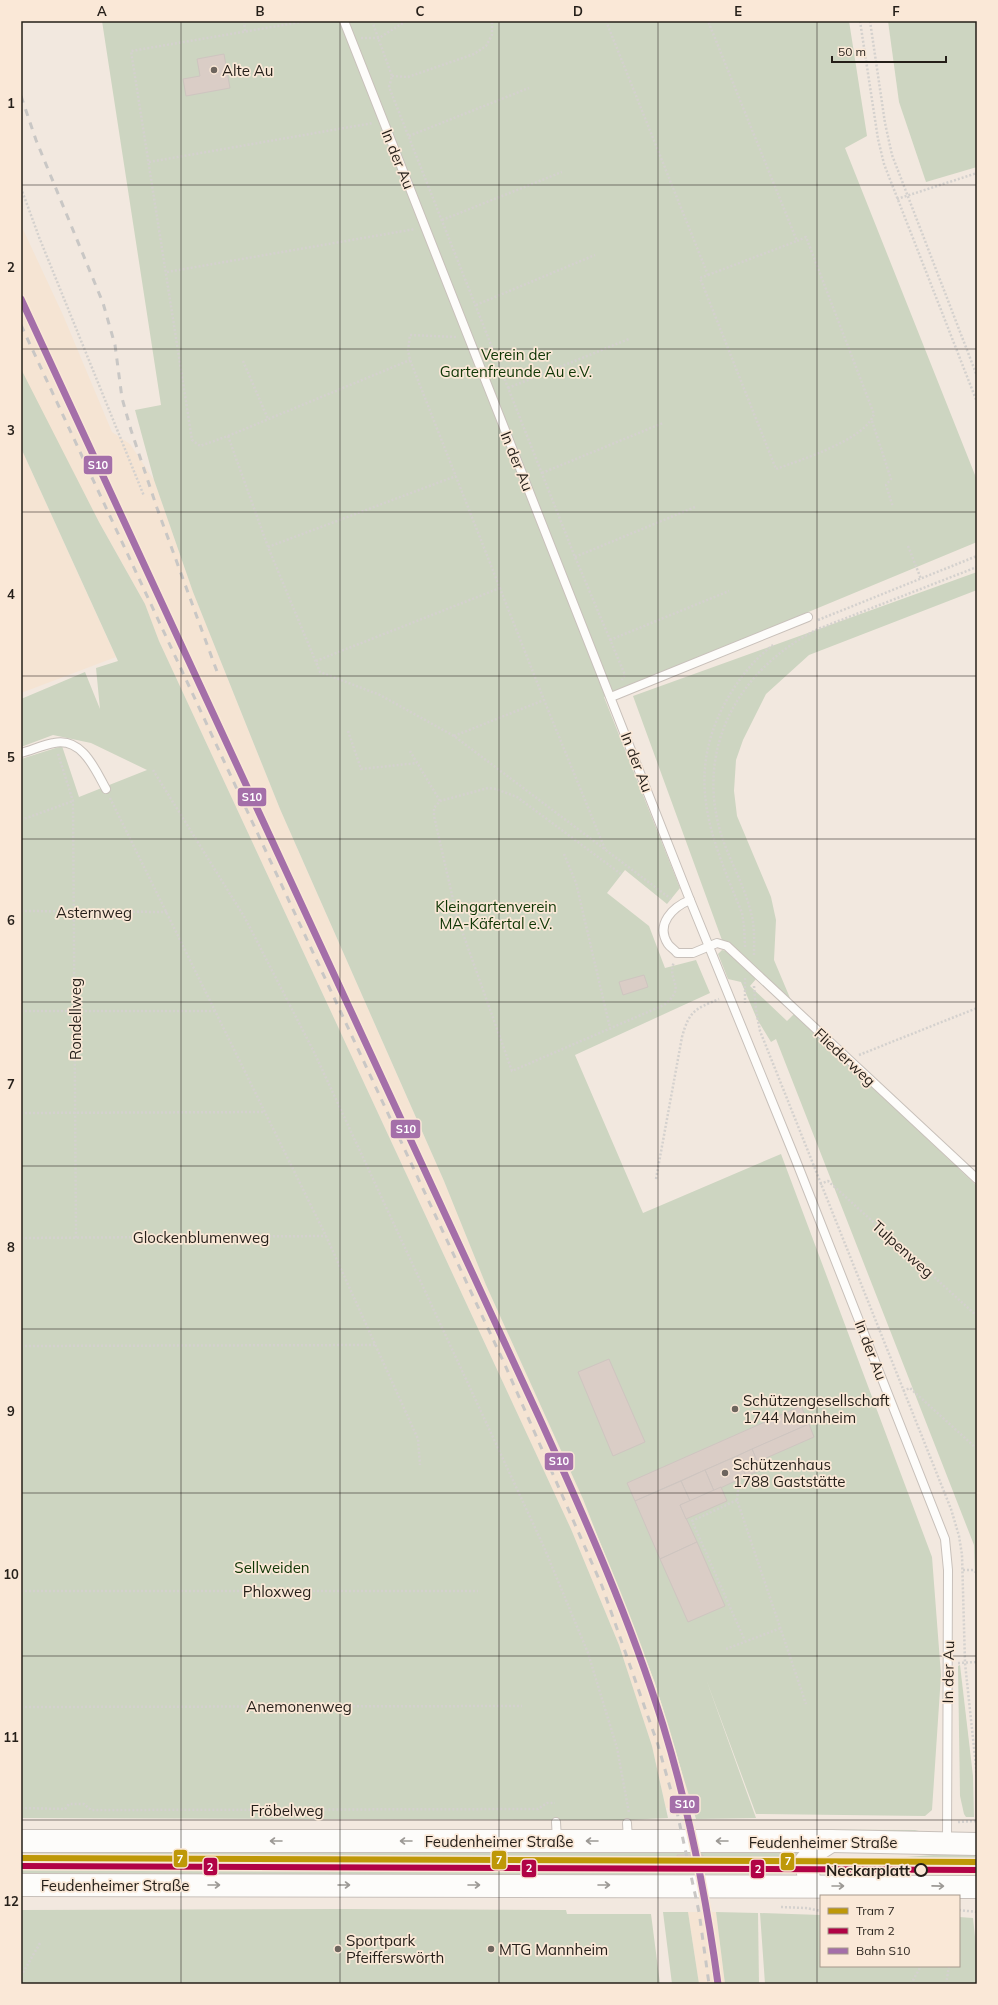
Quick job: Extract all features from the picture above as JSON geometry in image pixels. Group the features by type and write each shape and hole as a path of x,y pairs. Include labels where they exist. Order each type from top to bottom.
{"main road":[{"name":"Feudenheimer Straße","path":"21,1841 556,1831 628,1832 831,1841 977,1844"},
{"path":"810,1885 806,1861 817,1850 831,1841"},
{"name":"Feudenheimer Straße","path":"21,1885 810,1885 977,1887"}],"lane":[{"name":"In der Au","path":"344,21 690,900 808,1189 945,1539 948,1570 949,1663 947,1844"},
{"path":"611,697 810,620"},
{"path":"21,754 55,743 64,742 80,748 94,767 106,789"},
{"path":"690,900 679,905 669,913 664,929 668,944 677,953 692,953 710,946"},
{"name":"Fliederweg","path":"710,946 717,944 727,946 977,1179"}],"path":[{"path":"244,21 245,31"},
{"path":"307,21 131,51 167,272 192,440 200,446 228,436 410,360"},
{"path":"372,21 392,76 389,87 575,557 625,675 611,697"},
{"path":"351,39 370,36 379,38 406,21"},
{"path":"392,76 408,77 474,54 486,46 492,34 492,21"},
{"path":"606,21 708,275"},
{"path":"708,21 797,241"},
{"path":"860,21 878,138 884,164 977,402"},
{"path":"870,21 888,140 906,196 977,376"},
{"path":"408,136 529,88"},
{"path":"149,162 383,122"},
{"path":"442,220 562,172"},
{"path":"897,199 977,173"},
{"path":"21,188 39,237 144,496"},
{"path":"167,272 426,227"},
{"path":"872,421 839,445 776,469 700,278 806,237 874,414 872,421 891,479 886,485 893,507"},
{"path":"476,305 595,255"},
{"path":"468,338 410,335 408,350 410,360 544,700 605,849"},
{"path":"508,388 629,339"},
{"path":"243,360 268,419"},
{"path":"542,473 663,423"},
{"path":"228,436 268,547 320,672 380,695 454,736 679,905"},
{"path":"268,547 456,476"},
{"path":"575,557 695,507"},
{"path":"908,546 921,579"},
{"path":"810,620 921,579 977,556"},
{"path":"754,972 754,932 751,912 719,827 714,788 715,766 719,745 725,726 735,704 746,686 767,662 800,638 825,626 977,567"},
{"path":"316,661 500,588"},
{"path":"610,640 729,591"},
{"path":"745,963 744,926 742,913 712,836 704,790 704,773 716,720 731,692 747,670 776,643"},
{"path":"454,736 544,700"},
{"path":"348,731 361,769 418,763"},
{"name":"Rondellweg","path":"55,743 73,802 76,1238"},
{"path":"410,751 440,801"},
{"path":"153,770 245,918 314,1052 543,1545 588,1653 617,1748 629,1814"},
{"path":"622,874 517,797 496,789 488,788 440,801 434,808 434,816 449,890 457,917 512,1071 664,1005 673,998 677,990 672,966 677,953"},
{"path":"106,789 326,1236 418,1439 420,1465"},
{"path":"21,820 73,802"},
{"path":"564,854 576,883 610,1028"},
{"name":"Asternweg","path":"21,911 167,912"},
{"path":"656,1179 682,1037 687,1019 700,1007 729,995"},
{"path":"848,1060 977,1008"},
{"path":"21,1011 216,1011"},
{"path":"21,1112 265,1112"},
{"name":"Tulpenweg","path":"828,1181 977,1316"},
{"name":"Glockenblumenweg","path":"21,1238 326,1236"},
{"path":"21,1346 376,1345"},
{"path":"910,1388 977,1449"},
{"path":"738,1490 737,1500 806,1704"},
{"path":"737,1500 692,1520 745,1641"},
{"path":"973,1570 977,1573"},
{"name":"Phloxweg","path":"21,1591 478,1591"},
{"path":"726,1649 781,1628"},
{"path":"965,1662 977,1776"},
{"path":"949,1663 977,1662"},
{"name":"Anemonenweg","path":"21,1707 522,1706"},
{"name":"Fröbelweg","path":"21,1808 65,1809 69,1804 84,1804 91,1810 538,1809 547,1803 555,1803"},
{"path":"960,1910 977,1912"},
{"path":"21,1976 40,1944"},
{"path":"911,1984 920,1967"},
{"path":"946,1984 949,1967"}],"shaded area":[{"path":"21,225 63,315 112,432 130,444 154,480 193,592 280,809 444,1181 486,1285 583,1499 655,1683 693,1806 666,1808 652,1746 619,1645 571,1529 159,641 145,604 99,522 21,371"},
{"path":"21,448 116,657 21,693"},
{"path":"688,1912 716,1912 725,1984 699,1984"}],"green space":[{"path":"102,21 849,21 867,136 845,148 977,480 977,542 604,697 680,888 667,904 625,870 607,893 649,926 665,968 696,960 710,993 575,1055 643,1213 781,1154 932,1557 941,1675 932,1810 925,1816 756,1814 706,1679 756,1818 696,1819 655,1683 583,1499 486,1285 444,1181 280,809 193,592 154,480 135,410 161,405"},
{"path":"888,21 977,21 977,167 926,182 899,102"},
{"name":"Sellweiden","path":"21,369 99,522 145,604 159,641 571,1529 619,1645 652,1746 668,1818 625,1820 21,1818 21,759 62,746 79,797 147,770 91,743 53,735 21,747 21,699 85,672 100,709 96,668 118,661 21,448"},
{"path":"977,572 977,590 809,655 766,694 743,740 736,760 734,791 737,816 771,897 776,920 774,960 798,1017 977,1186 977,1633 974,1545 776,1039 771,1042 757,1019 741,982 728,979 718,954 722,950 726,951 633,696","holes":["756,979 794,1014 787,1021 750,986"]},
{"path":"960,1665 973,1776 974,1817 966,1817 964,1814 960,1796 958,1666"},
{"path":"698,1829 919,1830 906,1833 698,1832"},
{"path":"21,1849 799,1849 798,1874 21,1877"},
{"path":"975,1852 975,1860 822,1860 824,1858 906,1857"},
{"name":"Sportpark Pfeifferswörth","path":"21,1910 566,1910 567,1914 651,1914 660,1984 21,1984"},
{"path":"663,1912 688,1912 699,1984 672,1984"},
{"path":"716,1912 758,1913 759,1984 725,1984"},
{"path":"760,1913 820,1915 820,1967 960,1967 960,1917 973,1918 977,1955 977,1984 765,1984"}],"building":[{"path":"224,54 230,88 186,96 183,79 200,76 197,59"},
{"path":"644,975 648,987 623,995 619,982"},
{"path":"609,1359 645,1442 613,1456 578,1372"},
{"path":"801,1406 809,1424 635,1501 627,1483"},
{"path":"809,1424 814,1437 757,1462 752,1449"},
{"path":"752,1449 761,1470 746,1476 737,1456"},
{"name":"Schützenhaus 1788 Gaststätte","path":"737,1456 746,1476 714,1491 705,1470"},
{"path":"705,1470 714,1491 690,1501 681,1481"},
{"path":"681,1481 690,1501 680,1505 697,1542 660,1559 635,1501"},
{"path":"721,1487 727,1501 686,1519 680,1505"},
{"path":"697,1542 725,1606 688,1622 660,1559"},
{"path":"677,1855 703,1855 703,1856 677,1857"}],"railway":[{"path":"21,96 36,140 103,303 115,345 122,398 131,430 157,508 219,677"},
{"path":"21,325 505,1365 602,1586 658,1745 677,1812 699,1912 709,1984"}],"tram line":[{"name":"7","path":"21,1858 977,1862"},
{"name":"2","path":"21,1866 977,1870"}],"rail line":[{"name":"S10","path":"21,299 539,1417 606,1569 650,1685 681,1789 696,1853 718,1984"}],"place":[{"name":"Alte Au","path":"214,70"},
{"name":"Schützengesellschaft 1744 Mannheim","path":"735,1409"},
{"name":"Schützenhaus 1788 Gaststätte","path":"725,1473"},
{"name":"Neckarplatt","path":"921,1870"},
{"name":"Sportpark Pfeifferswörth","path":"338,1949"},
{"name":"MTG Mannheim","path":"491,1949"}],"park label":[{"name":"Verein der Gartenfreunde Au e.V.","path":"516,362"},
{"name":"Kleingartenverein MA-Käfertal e.V.","path":"496,914"}]}
